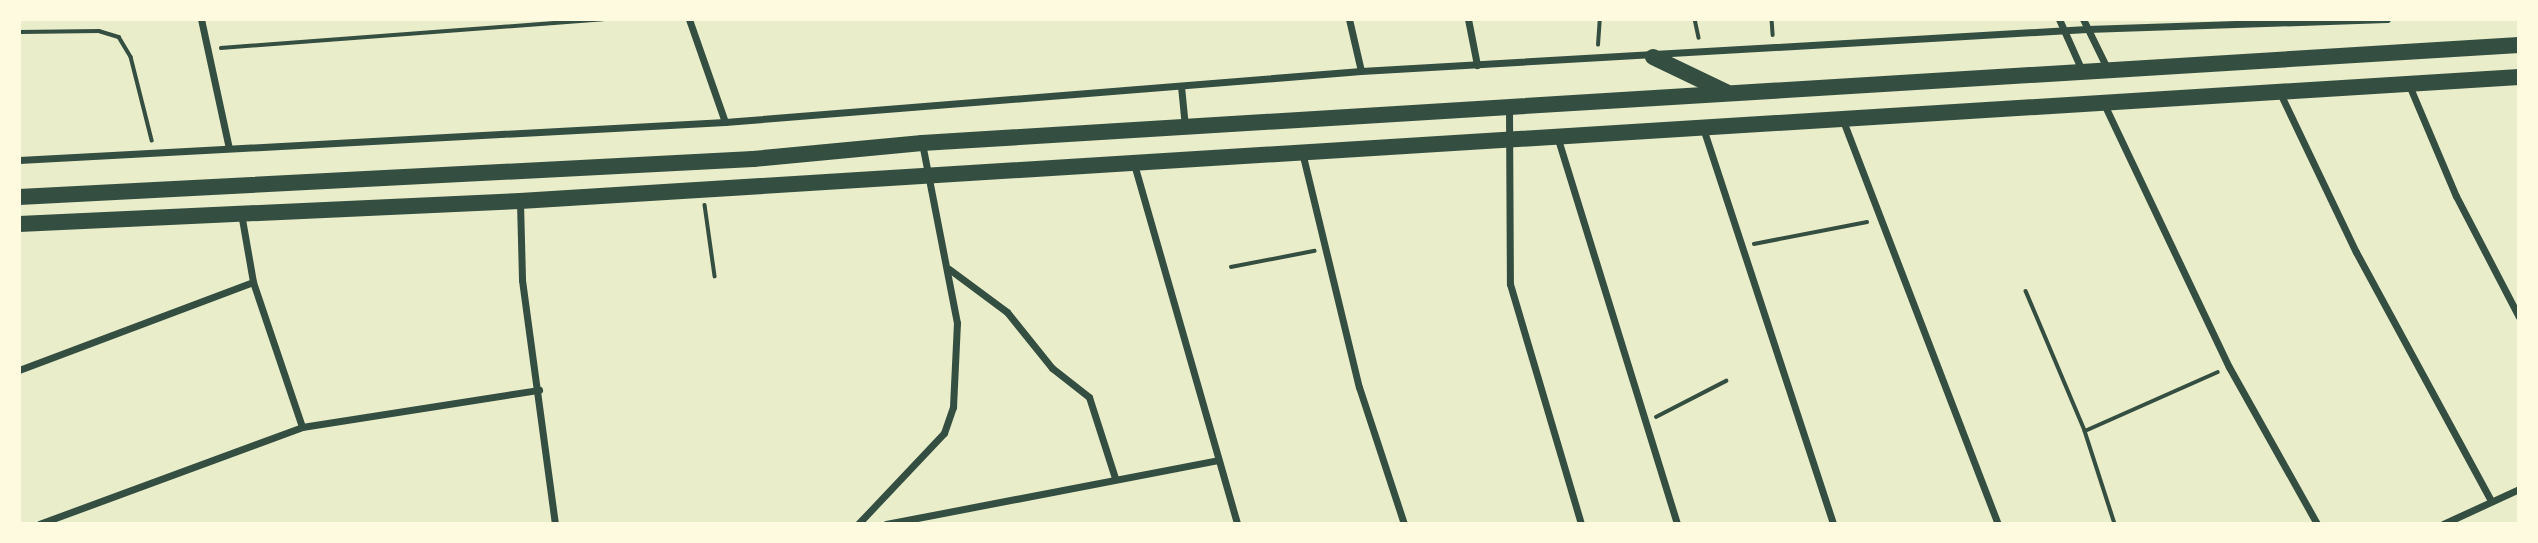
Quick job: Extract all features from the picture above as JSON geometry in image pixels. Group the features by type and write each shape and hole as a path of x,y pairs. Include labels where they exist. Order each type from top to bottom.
{"highway":[{"path":"19,197 753,159 922,143 2519,46"},
{"path":"1653,57 1729,93"},
{"path":"19,224 520,201 702,185 1134,163 2519,77"}],"street":[{"path":"201,19 229,148"},
{"path":"689,19 725,122"},
{"path":"1349,19 1361,71"},
{"path":"1468,19 1477,65"},
{"path":"2059,19 2082,73"},
{"path":"2083,19 2108,71"},
{"path":"19,160 725,122 1361,71 1653,57 2087,29 2387,19"},
{"path":"2409,84 2456,196 2519,317"},
{"path":"1181,86 1185,129"},
{"path":"2280,92 2356,252 2491,501"},
{"path":"2104,104 2230,367 2317,524"},
{"path":"1509,107 1510,284 1581,524"},
{"path":"1841,117 1883,218 1998,524"},
{"path":"1702,127 1833,524"},
{"path":"1557,135 1677,524"},
{"path":"858,524 944,433 953,407 959,355 949,269 924,174 922,143"},
{"path":"1302,151 1359,387 1404,524"},
{"path":"1134,163 1237,524"},
{"path":"520,201 522,280 539,390 555,524"},
{"path":"241,214 253,282 302,427"},
{"path":"949,269 1007,312 1052,368 1089,397 1115,478"},
{"path":"19,370 253,282"},
{"path":"39,524 302,427 539,390"},
{"path":"886,524 1218,460"},
{"path":"2444,524 2519,489"}],"path":[{"path":"209,49 603,19"},
{"path":"1596,60 1600,19"},
{"path":"19,33 99,31 119,37 131,57 155,152"},
{"path":"702,185 715,276"},
{"path":"1742,247 1883,218"},
{"path":"1231,267 1326,249"},
{"path":"2026,291 2085,431 2115,524"},
{"path":"2085,431 2230,367"},
{"path":"1645,422 1726,381"}]}
